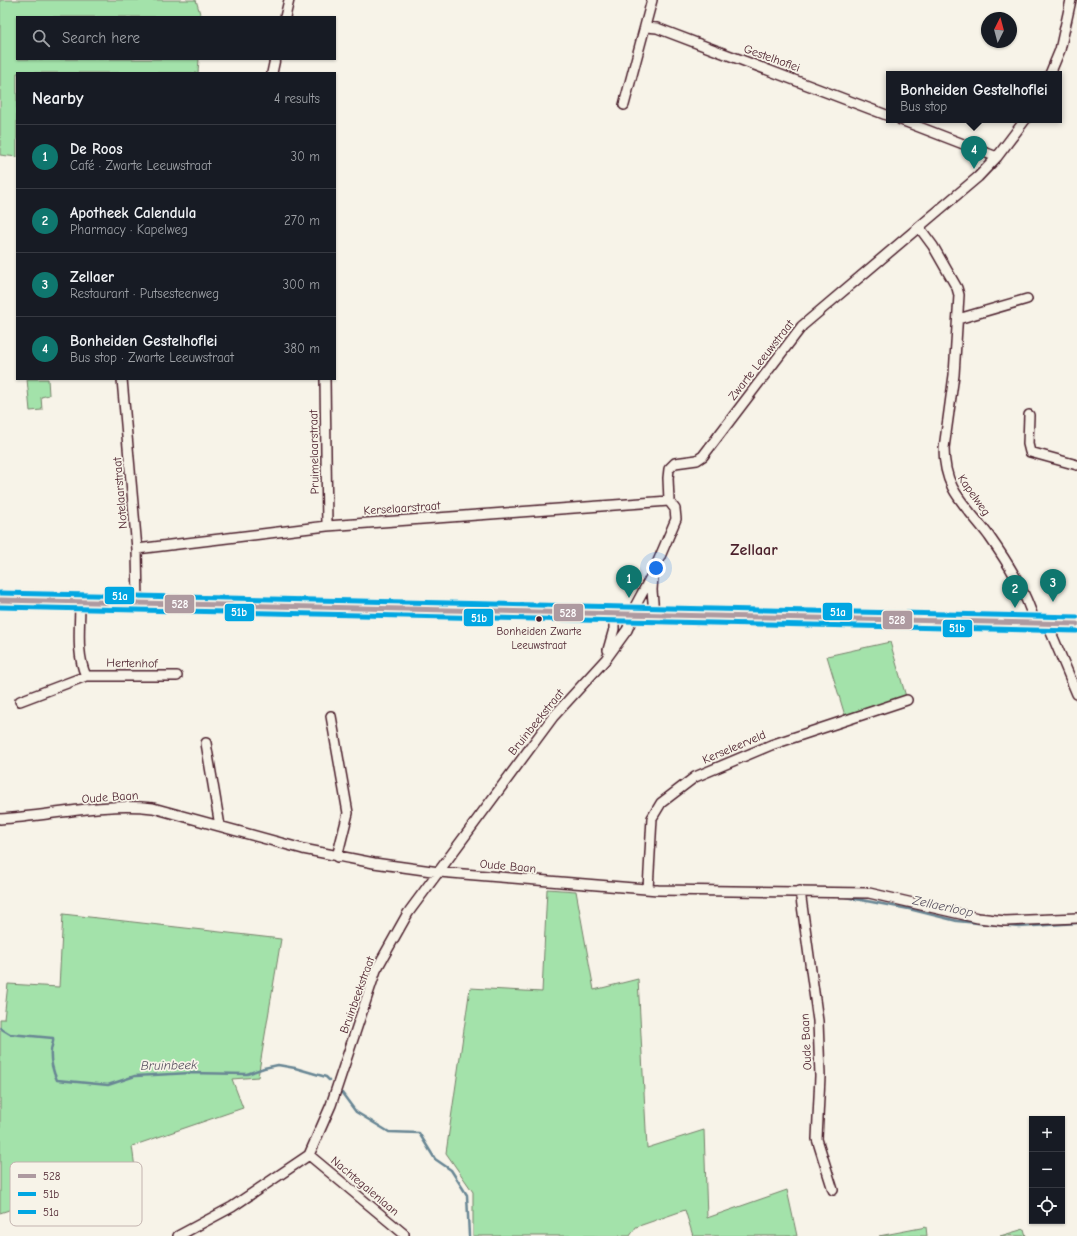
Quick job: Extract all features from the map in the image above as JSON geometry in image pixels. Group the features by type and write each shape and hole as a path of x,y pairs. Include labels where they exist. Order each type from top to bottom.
{"main road":[{"path":"0,600 138,605 654,614 1077,624"}],"street":[{"path":"285,16 289,0"},
{"path":"624,105 652,0"},
{"path":"1051,71 1060,50 1071,0"},
{"name":"Gestelhoflei","path":"646,27 657,28 886,115"},
{"path":"272,72 275,60"},
{"path":"909,123 997,158"},
{"name":"Zwarte Leeuwstraat","path":"632,614 653,573 676,519 675,509 669,501 669,469 675,463 698,460 703,456 802,326 919,227 997,158 1023,123"},
{"name":"Kapelweg","path":"919,227 933,246 957,288 959,303 949,420 944,448 944,460 948,480 959,498 1014,572 1026,596 1035,622"},
{"path":"958,319 1027,299"},
{"name":"Notelaarstraat","path":"122,380 137,549 138,605"},
{"name":"Pruimelaarstraat","path":"326,380 327,526"},
{"path":"1029,415 1028,444 1030,452 1077,464"},
{"name":"Kerselaarstraat","path":"137,549 327,526 669,501"},
{"name":"Zwarte Leeuwstraat","path":"653,573 652,590 654,614"},
{"path":"80,603 81,666 86,676"},
{"name":"Bruinbeekstraat","path":"606,658 612,639 614,614"},
{"name":"Bruinbeekstraat","path":"309,1155 331,1105 376,970 408,913 553,717 606,658 627,630 632,614"},
{"path":"1048,623 1077,694"},
{"name":"Hertenhof","path":"20,701 86,676 177,676"},
{"name":"Kerseleerveld","path":"648,889 652,818 661,803 695,777 778,742 907,700"},
{"path":"331,716 348,813 337,857"},
{"path":"206,743 220,826"},
{"name":"Oude Baan","path":"0,819 116,807 141,806 220,826 303,850 337,857 439,872 648,889 869,893 978,918 1005,921 1077,918"},
{"name":"Oude Baan","path":"800,891 818,1021 820,1076 817,1139 833,1190"},
{"path":"178,1236 232,1207 309,1155"},
{"name":"Nachtegalenlaan","path":"309,1155 404,1234 404,1236"}],"green space":[{"path":"0,0 196,0 201,16 16,16 16,60 199,60 198,72 16,72 16,157 0,155"},
{"path":"27,380 48,380 49,395 41,397 42,410 30,411"},
{"path":"890,642 907,700 846,719 827,656"},
{"path":"547,889 576,891 594,990 638,979 647,1148 704,1130 707,1218 787,1190 797,1236 693,1236 685,1210 636,1227 630,1236 473,1236 473,1192 446,1153 470,988 542,992"},
{"path":"63,914 281,939 258,1077 232,1079 243,1108 132,1146 134,1162 10,1162 10,1210 0,1213 0,1019 4,1019 8,984 59,987"},
{"path":"926,1227 927,1236 879,1236"},
{"path":"1024,1229 1026,1236 1000,1236"}],"waterway":[{"name":"Zellaerloop","path":"845,897 909,909 957,921 1019,927 1077,923"},
{"name":"Bruinbeek","path":"0,1028 10,1034 53,1038 51,1058 53,1070 57,1080 108,1085 135,1076 190,1073 247,1074 278,1065 295,1068 326,1077 329,1080"},
{"name":"Bruinbeek","path":"342,1093 356,1112 389,1132 419,1133 435,1159 451,1170 467,1195 469,1236"}],"transit line":[{"name":"51a","path":"0,593 1077,617"},
{"name":"528","path":"0,600 1077,624"},
{"name":"51b","path":"0,607 1077,631"}],"place":[{"name":"Bonheiden Gestelhoflei","path":"974,169"},
{"name":"De Roos","path":"629,598"},
{"name":"Zellaer","path":"1053,602"},
{"name":"Apotheek Calendula","path":"1015,608"},
{"name":"Bonheiden Zwarte Leeuwstraat","path":"539,619"}],"district":[{"name":"Zellaar","path":"754,550"}]}
